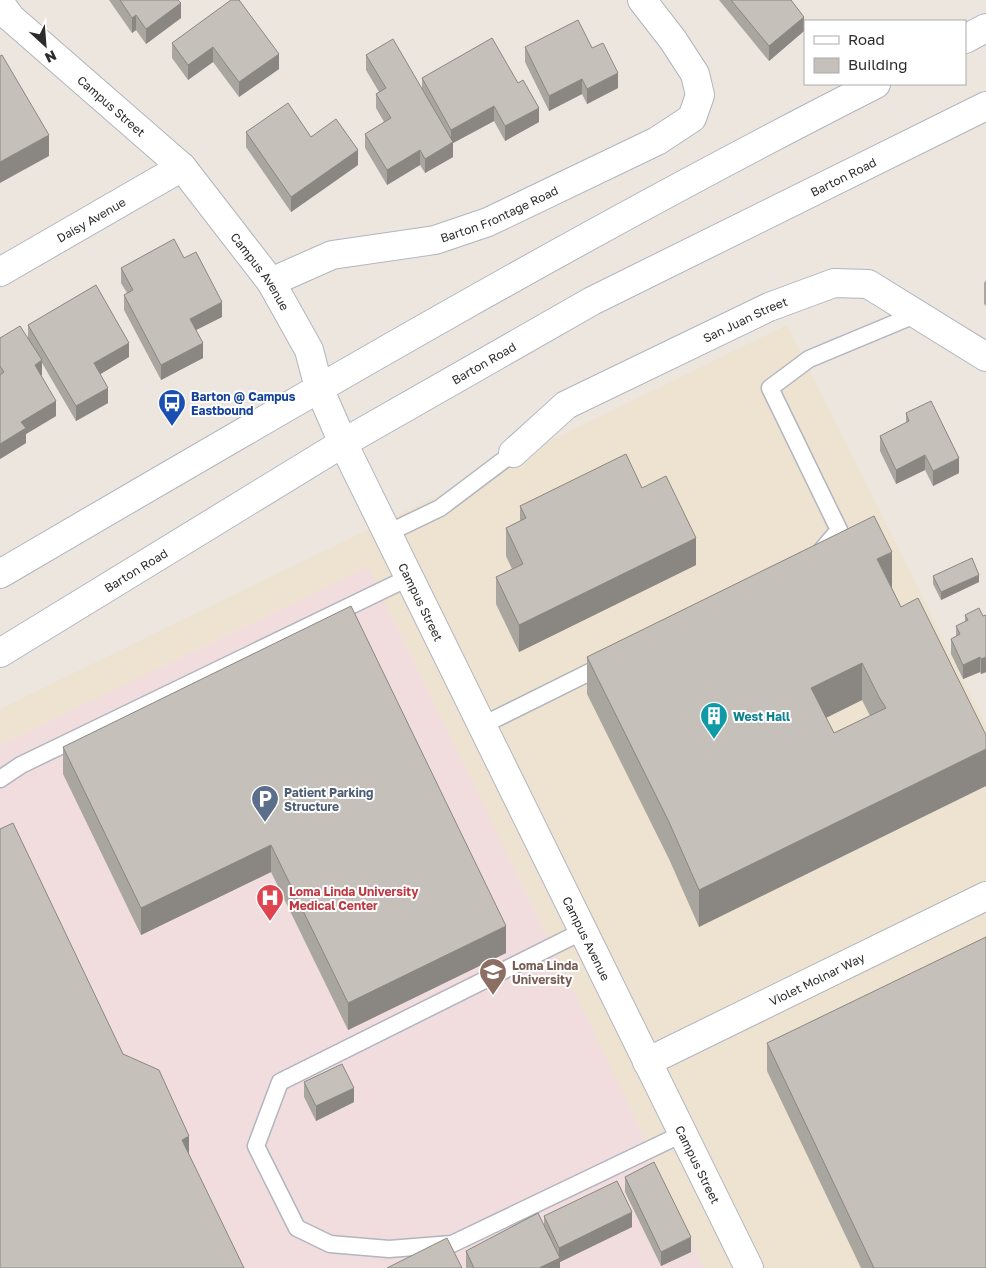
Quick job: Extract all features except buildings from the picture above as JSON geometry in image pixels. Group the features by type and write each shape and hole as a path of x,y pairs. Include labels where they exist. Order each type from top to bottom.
{"street":[{"name":"Barton Frontage Road","path":"271,282 332,254 435,240 488,222 658,141 692,118 700,95 695,74 673,40 642,0"},
{"name":"Campus Street","path":"0,3 11,18 182,166"},
{"path":"966,38 986,28"},
{"path":"0,574 319,388 520,274 792,127 874,85"},
{"name":"Barton Road","path":"0,653 343,443 592,301 986,106"},
{"name":"Daisy Avenue","path":"0,272 182,166"},
{"name":"Campus Avenue","path":"182,166 271,282 309,350 319,388"},
{"name":"San Juan Street","path":"513,453 566,405 769,307 834,284 868,284 986,356"},
{"name":"Campus Street","path":"319,388 343,443 526,814"},
{"name":"Campus Avenue","path":"526,814 647,1062"},
{"name":"Violet Molnar Way","path":"647,1062 986,896"},
{"name":"Campus Street","path":"647,1062 749,1268"}],"lane":[{"path":"814,560 839,530 770,388 809,359 917,314"},
{"path":"388,533 440,508 513,453"},
{"path":"0,779 22,765 410,577"},
{"path":"483,726 621,656"},
{"path":"583,931 280,1082 256,1146 297,1228 330,1244 389,1249 452,1244 682,1134"}],"shaded area":[{"name":"Loma Linda University","path":"787,325 986,725 986,1268 0,1268 0,709"},
{"name":"Loma Linda University Medical Center","path":"368,567 626,1099 704,1268 0,1268 0,745"}],"place":[{"name":"Barton @ Campus Eastbound","path":"172,427"},
{"name":"West Hall","path":"714,740"},
{"name":"Patient Parking Structure","path":"265,823"},
{"name":"Loma Linda University Medical Center","path":"270,922"},
{"name":"Loma Linda University","path":"493,996"}]}
